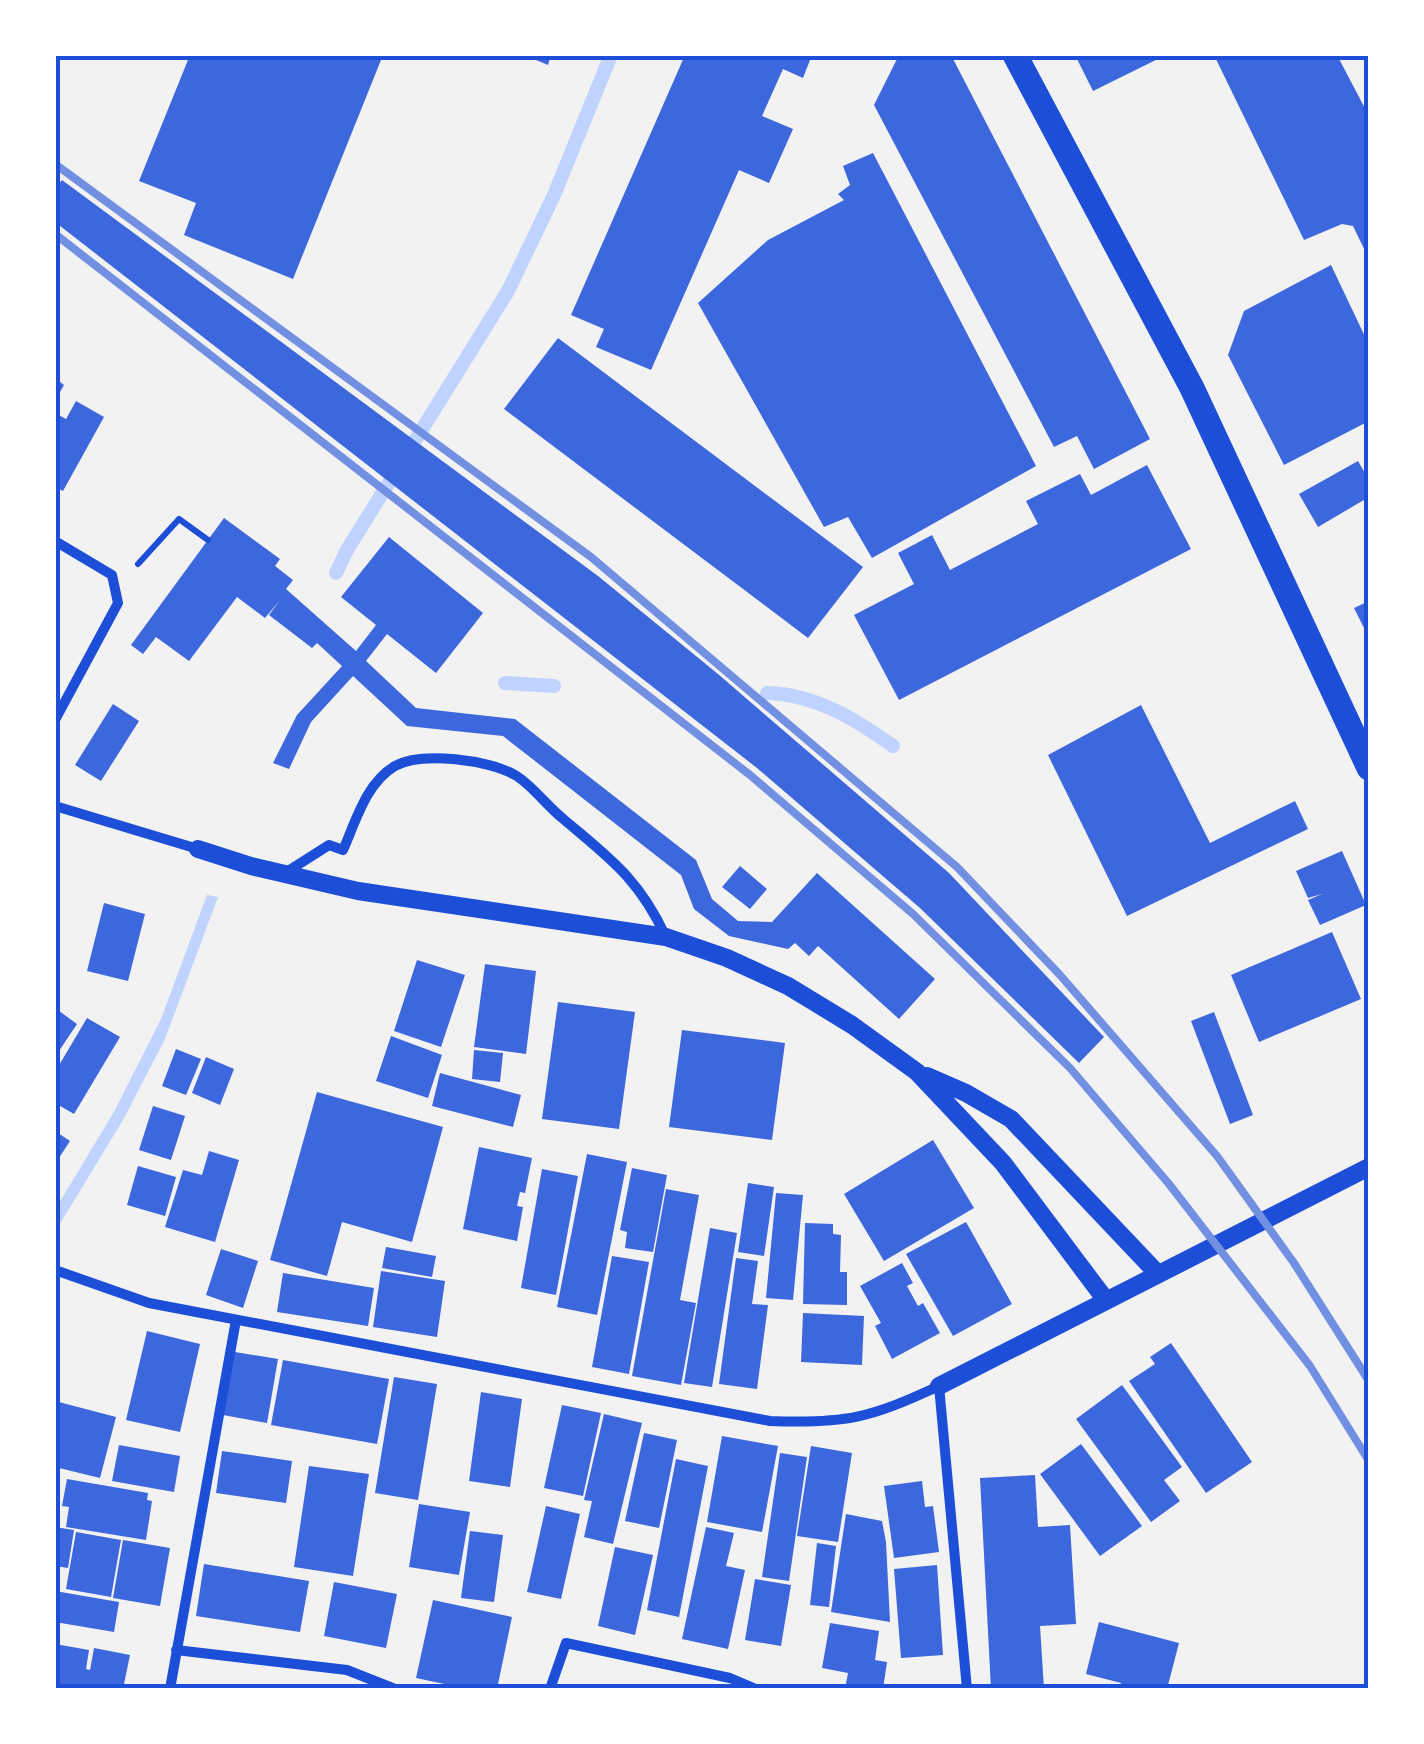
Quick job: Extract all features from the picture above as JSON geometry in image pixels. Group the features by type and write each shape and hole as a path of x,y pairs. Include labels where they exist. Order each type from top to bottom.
{"main road":[{"path":"1015,55 1192,388 1369,768"}],"street":[{"path":"55,541 112,576 118,603 55,720"},
{"path":"284,874 329,845 343,850 370,789 396,765 437,759 480,760 517,776 627,874 650,901 666,937"},
{"path":"55,806 252,866 358,890 666,937 727,958 788,986 852,1024 917,1072 1003,1163 1105,1299"},
{"path":"917,1072 966,1093 1011,1119 1157,1273"},
{"path":"55,1270 149,1302 236,1320 770,1421 821,1423 860,1419 939,1386 1369,1168"},
{"path":"170,1689 236,1320"},
{"path":"939,1386 967,1689"},
{"path":"550,1689 566,1644 730,1678 756,1689"},
{"path":"176,1650 347,1670 395,1689"}],"path":[{"path":"113,582 125,578 178,519 208,540"}],"water":[{"path":"207,895 218,897 165,1039 123,1120 55,1232 55,1210 115,1110 161,1019"}],"building":[{"path":"190,55 383,55 293,279 184,235 196,203 139,181"},
{"path":"524,55 551,55 548,65"},
{"path":"685,55 812,55 803,78 783,69 762,116 793,129 769,183 739,170 651,370 596,347 604,329 571,315"},
{"path":"899,55 951,55 1150,439 1094,469 1077,436 1054,447 874,105"},
{"path":"1075,55 1166,55 1093,91"},
{"path":"1214,55 1337,55 1369,116 1369,259 1353,226 1342,224 1304,240"},
{"path":"873,153 1036,466 872,558 848,517 824,527 698,303 768,240 844,200 838,194 850,185 843,166"},
{"path":"62,180 598,576 718,674 949,873 1104,1037 1079,1063 920,908 757,768 55,222 55,189"},
{"path":"1331,265 1369,345 1369,421 1284,465 1228,355 1244,311"},
{"path":"558,338 863,567 808,638 504,409"},
{"path":"55,378 64,385 55,401"},
{"path":"76,401 104,417 63,491 55,487 55,413 66,419"},
{"path":"1358,461 1369,480 1369,497 1318,527 1299,494"},
{"path":"1147,465 1191,549 899,700 854,615 914,584 898,553 932,535 950,570 1038,524 1026,501 1080,474 1091,495"},
{"path":"224,518 280,559 275,566 293,580 286,589 356,651 376,625 341,597 389,537 483,613 436,673 387,634 366,661 416,708 515,719 696,860 712,899 738,921 772,922 817,873 935,979 899,1019 818,946 809,956 795,943 788,949 729,936 694,909 681,875 503,736 407,726 353,676 311,722 289,769 273,763 297,715 342,666 317,643 312,648 269,615 280,600 265,618 237,597 189,661 156,637 143,654 131,645"},
{"path":"1369,601 1369,638 1354,608"},
{"path":"113,704 139,721 101,781 75,765"},
{"path":"1141,705 1210,843 1295,801 1308,829 1127,916 1048,755"},
{"path":"1342,851 1366,905 1320,925 1308,900 1322,894 1308,898 1296,871"},
{"path":"740,866 767,889 750,909 722,887"},
{"path":"104,903 145,914 128,981 87,971"},
{"path":"1332,932 1361,999 1259,1042 1231,975"},
{"path":"417,960 465,975 441,1047 394,1031"},
{"path":"485,964 536,971 526,1054 474,1047"},
{"path":"558,1002 635,1012 619,1129 542,1119"},
{"path":"55,1008 77,1024 55,1057"},
{"path":"1214,1012 1253,1115 1230,1124 1191,1021"},
{"path":"87,1018 120,1037 74,1114 55,1103 55,1072"},
{"path":"682,1030 785,1043 772,1140 669,1127"},
{"path":"391,1036 442,1055 428,1098 376,1081"},
{"path":"176,1049 201,1059 186,1095 162,1086"},
{"path":"474,1050 503,1053 500,1082 472,1079"},
{"path":"206,1057 234,1069 220,1105 192,1093"},
{"path":"440,1073 521,1095 513,1127 432,1106"},
{"path":"317,1092 443,1127 412,1242 342,1222 327,1276 270,1260"},
{"path":"153,1106 185,1116 171,1160 139,1150"},
{"path":"55,1131 70,1141 55,1164"},
{"path":"933,1140 974,1208 884,1261 844,1194"},
{"path":"479,1147 532,1158 525,1193 520,1192 517,1206 523,1207 517,1241 463,1229"},
{"path":"209,1151 239,1160 215,1242 165,1227 183,1170 202,1175"},
{"path":"587,1154 627,1162 597,1315 557,1307"},
{"path":"138,1166 176,1177 165,1216 127,1205"},
{"path":"632,1168 667,1175 653,1252 625,1248 627,1232 620,1230"},
{"path":"542,1169 578,1176 556,1295 521,1288"},
{"path":"748,1183 774,1187 764,1256 738,1252"},
{"path":"666,1189 699,1195 680,1300 696,1303 681,1385 632,1376"},
{"path":"776,1193 803,1195 793,1300 766,1298"},
{"path":"966,1222 1012,1304 953,1336 906,1254"},
{"path":"805,1223 833,1224 833,1234 841,1235 840,1272 847,1272 847,1305 803,1304"},
{"path":"710,1228 737,1233 712,1387 684,1383"},
{"path":"386,1247 436,1256 432,1277 382,1268"},
{"path":"221,1249 258,1261 243,1308 206,1295"},
{"path":"612,1256 649,1262 629,1374 592,1367"},
{"path":"736,1258 758,1261 752,1304 768,1305 757,1389 719,1384"},
{"path":"902,1263 913,1283 907,1286 918,1306 923,1303 940,1333 892,1359 875,1326 881,1323 860,1286"},
{"path":"381,1271 445,1281 437,1337 373,1327"},
{"path":"283,1273 374,1288 368,1326 277,1312"},
{"path":"803,1313 864,1316 862,1365 801,1362"},
{"path":"147,1331 200,1344 180,1432 126,1420"},
{"path":"1171,1343 1252,1462 1206,1493 1129,1381 1155,1364 1150,1357"},
{"path":"235,1352 278,1359 267,1423 223,1415"},
{"path":"283,1360 389,1379 377,1444 271,1425"},
{"path":"394,1377 437,1384 418,1500 375,1493"},
{"path":"1122,1385 1182,1467 1164,1480 1180,1501 1151,1522 1076,1419"},
{"path":"481,1392 522,1399 510,1487 469,1481"},
{"path":"55,1401 116,1417 100,1478 55,1467"},
{"path":"562,1405 601,1413 583,1496 544,1488"},
{"path":"604,1414 642,1423 613,1544 584,1537 592,1501 584,1500"},
{"path":"644,1433 677,1440 659,1528 625,1521"},
{"path":"722,1436 778,1446 762,1532 707,1522"},
{"path":"1081,1444 1142,1526 1100,1556 1040,1474"},
{"path":"119,1445 180,1456 174,1492 112,1481"},
{"path":"811,1446 852,1453 838,1542 797,1536"},
{"path":"222,1451 292,1461 286,1503 216,1493"},
{"path":"780,1453 807,1457 789,1581 762,1577"},
{"path":"676,1459 708,1466 679,1617 647,1610"},
{"path":"309,1466 369,1474 353,1576 294,1567"},
{"path":"1035,1475 1038,1527 1070,1525 1076,1624 1040,1626 1044,1689 991,1689 980,1478"},
{"path":"67,1479 148,1493 147,1500 152,1501 146,1540 66,1527 69,1507 62,1506"},
{"path":"922,1481 925,1507 933,1506 939,1552 894,1558 884,1486"},
{"path":"419,1504 470,1512 459,1575 409,1567"},
{"path":"546,1506 580,1514 561,1599 527,1592"},
{"path":"846,1514 882,1521 890,1622 831,1612"},
{"path":"55,1527 74,1530 68,1568 55,1566"},
{"path":"706,1527 734,1533 726,1566 745,1570 728,1649 682,1639"},
{"path":"470,1531 503,1535 494,1602 461,1598"},
{"path":"76,1532 121,1540 111,1597 66,1589"},
{"path":"123,1540 170,1548 160,1606 113,1598"},
{"path":"817,1543 836,1546 829,1607 810,1605"},
{"path":"615,1547 653,1555 635,1635 598,1626"},
{"path":"204,1564 309,1581 300,1632 196,1616"},
{"path":"937,1565 943,1655 901,1658 894,1569"},
{"path":"755,1579 791,1585 781,1646 745,1640"},
{"path":"334,1582 397,1594 386,1648 324,1636"},
{"path":"55,1591 119,1602 114,1632 55,1622"},
{"path":"433,1600 512,1617 497,1689 468,1689 416,1678"},
{"path":"1099,1622 1179,1643 1167,1689 1119,1689 1121,1683 1086,1674"},
{"path":"830,1623 879,1631 875,1660 887,1662 883,1689 845,1689 848,1673 822,1668"},
{"path":"55,1644 89,1650 86,1669 90,1670 94,1648 130,1655 123,1689 55,1689"}],"waterway":[{"path":"336,573 508,291 554,195 611,55"},
{"path":"505,683 554,686"},
{"path":"767,693 818,703 893,746"}],"railway":[{"path":"55,164 591,557 957,867 1060,975 1217,1156 1294,1263 1369,1381"},
{"path":"55,234 750,775 913,914 1070,1068 1169,1184 1310,1366 1369,1461"}]}
